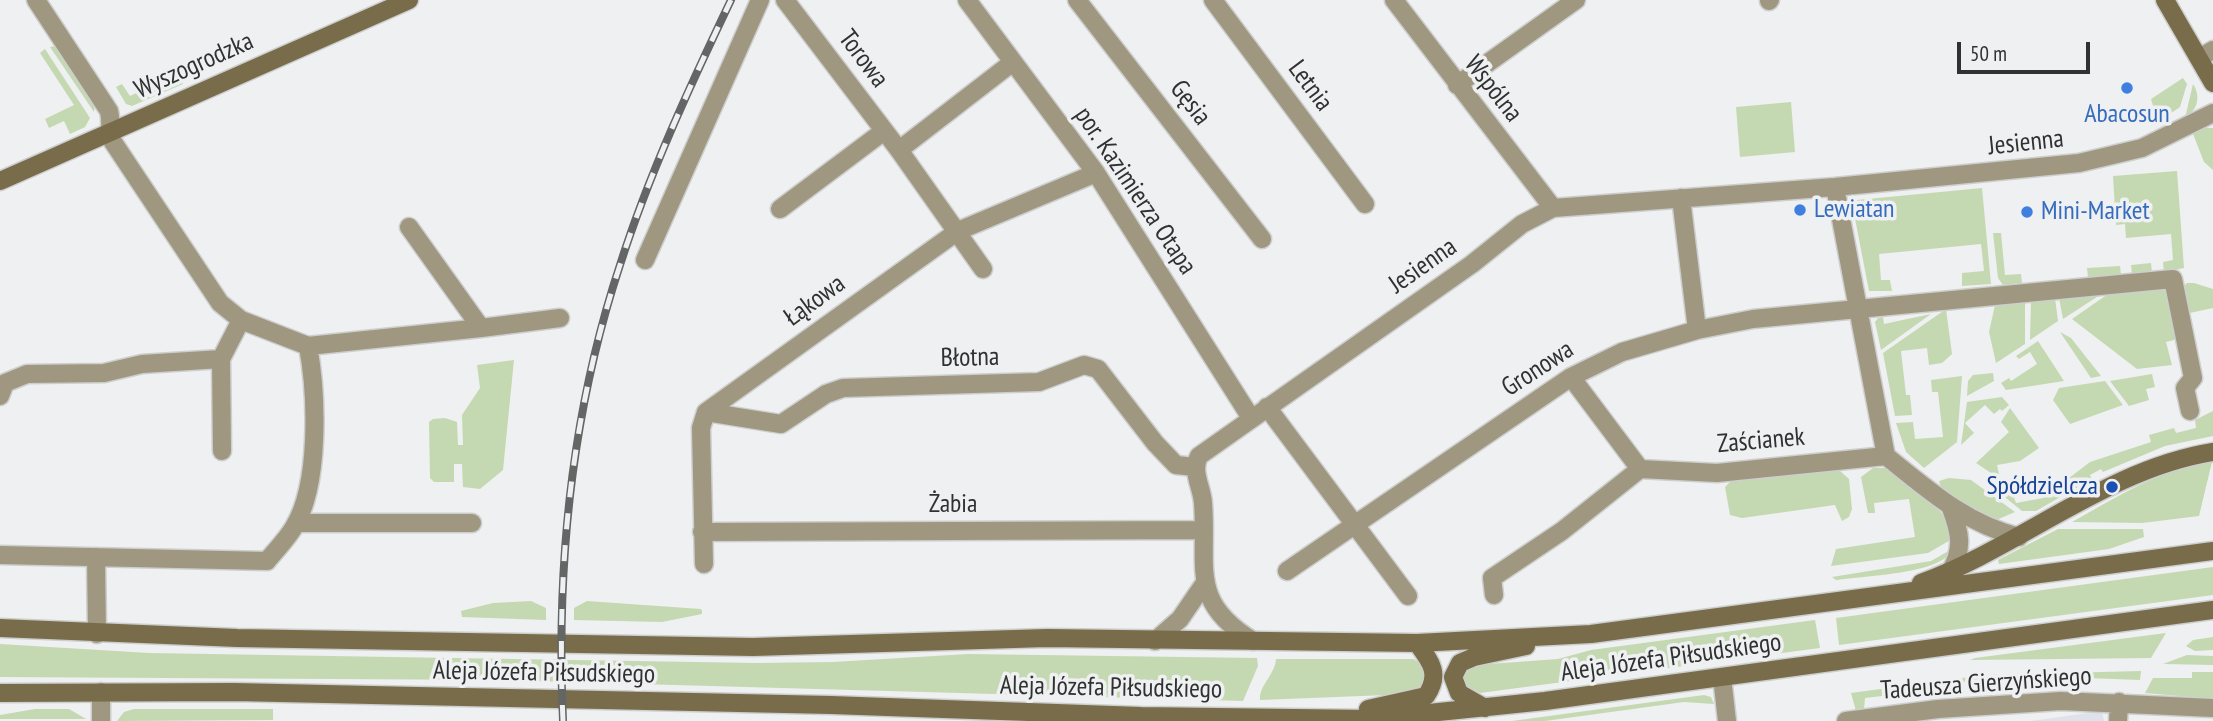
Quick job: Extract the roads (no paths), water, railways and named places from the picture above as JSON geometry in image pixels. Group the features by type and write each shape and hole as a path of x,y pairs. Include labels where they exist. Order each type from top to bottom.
{"main road":[{"name":"Wyszogrodzka","path":"0,181 409,0"},
{"path":"2165,0 2206,54 2213,83"},
{"path":"1892,594 1950,572 2149,469 2183,457 2213,452"},
{"name":"Aleja Józefa Piłsudskiego","path":"0,628 97,634 753,647 1022,638 1418,643 1591,634 2213,551"},
{"name":"Aleja Józefa Piłsudskiego","path":"0,693 248,692 982,716 1371,719 1485,708 2213,610"},
{"path":"1485,708 1459,693 1453,677 1460,663 1474,657 1591,634"},
{"path":"1319,718 1426,696 1434,680 1435,670 1418,643"}],"street":[{"path":"36,0 109,111 111,121 108,133 214,296 242,320 308,346 560,318"},
{"path":"645,260 761,0"},
{"name":"Torowa","path":"785,0 899,150 984,269"},
{"name":"por. Kazimierza Otapa","path":"967,0 1096,173 1251,418"},
{"name":"Gęsia","path":"1077,0 1262,239"},
{"name":"Letnia","path":"1213,0 1365,204"},
{"name":"Wspólna","path":"1394,0 1553,208"},
{"path":"1457,85 1576,0"},
{"path":"899,150 1013,62"},
{"name":"Jesienna","path":"1195,467 1199,456 1251,418 1472,264 1522,225 1553,208 1835,187 2104,159 2160,141 2213,113"},
{"path":"780,209 884,131"},
{"name":"Łąkowa","path":"706,412 958,231 1096,173"},
{"path":"1835,187 1886,456 1951,508 1988,527 2019,537"},
{"path":"1681,198 1697,330"},
{"path":"409,226 481,328"},
{"name":"Gronowa","path":"1287,571 1570,377 1622,352 1697,330 1753,320 2173,279 2193,378 2185,388 2190,411"},
{"path":"222,451 221,359 242,320"},
{"path":"0,555 267,561 296,523 306,492 315,414 308,346"},
{"path":"2,385 27,374 104,373 142,364 221,359"},
{"name":"Błotna","path":"706,412 781,424 826,394 843,388 1039,382 1084,365 1091,365 1105,376 1154,443 1176,465 1195,467"},
{"path":"1494,595 1492,578 1562,531 1640,469 1570,377"},
{"path":"1268,407 1408,596"},
{"path":"704,565 701,428 706,412"},
{"name":"Zaścianek","path":"1640,469 1717,472 1886,456"},
{"path":"1195,467 1202,496 1204,584 1221,615 1253,641"},
{"path":"1950,572 1959,558 1961,540 1951,508"},
{"path":"296,523 472,523"},
{"name":"Żabia","path":"702,532 1203,530"},
{"path":"96,557 97,634"},
{"path":"1155,641 1180,619 1204,584"},
{"path":"1722,677 1727,721"},
{"path":"101,692 101,721"},
{"name":"Tadeusza Gierzyńskiego","path":"1846,721 2020,702 2119,702 2213,709"},
{"path":"2118,721 2119,702"}],"railway":[{"path":"563,721 561,663 565,548 570,490 589,377 620,265 644,197 731,0"}],"place":[{"name":"Abacosun","path":"2127,88"},
{"name":"Lewiatan","path":"1800,210"},
{"name":"Mini-Market","path":"2027,212"},
{"name":"Spółdzielcza","path":"2112,487"}]}
